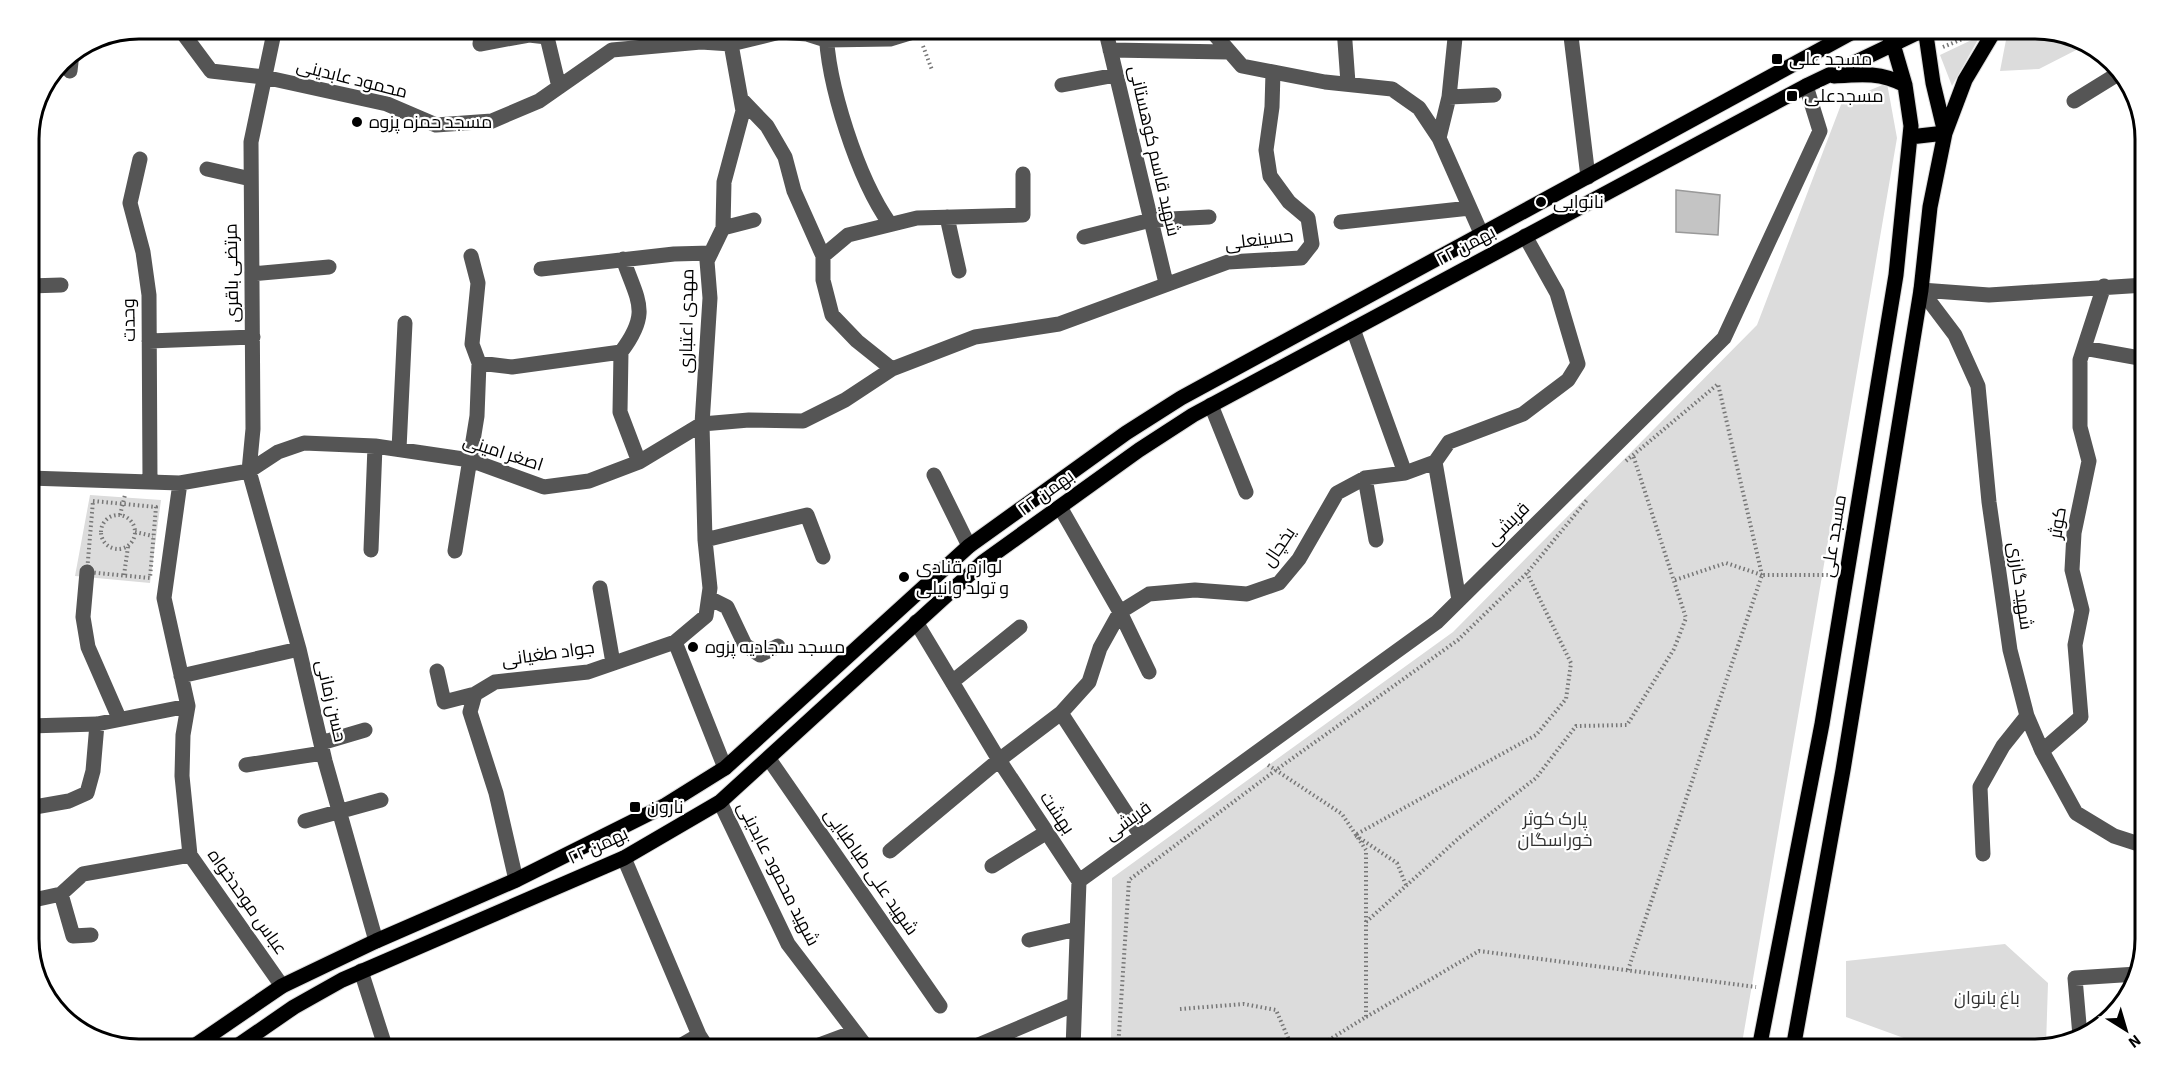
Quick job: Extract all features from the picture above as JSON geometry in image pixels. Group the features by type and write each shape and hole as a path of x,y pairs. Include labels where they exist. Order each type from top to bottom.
{"main road":[{"path":"1828,45 1830,39"},
{"name":"۲۲ بهمن","path":"206,1039 282,986 376,941 516,880 664,806 725,768 969,546 1181,398 1839,39"},
{"name":"مسجد علی","path":"1761,1039 1822,724 1896,275 1911,126 1905,85 1890,39"},
{"name":"۲۲ بهمن","path":"248,1039 294,1007 361,971 624,858 720,802 983,562 1139,450 1211,405 1824,76 1904,39"},
{"path":"1927,39 1945,133"},
{"path":"1795,1039 1850,726 1921,290 1930,207 1945,133 1965,80 1989,39"},
{"path":"1824,76 1870,73 1888,76 1905,85"},
{"path":"1910,137 1945,133"},
{"path":"1078,468 1091,485"},
{"path":"1822,724 1850,726"}],"street":[{"name":"محمود عابدینی","path":"187,39 211,70 264,77 387,104 436,125 492,121 539,101 612,50 701,42 731,45"},
{"name":"مرتضی باقری","path":"249,471 253,429 250,142 273,39"},
{"path":"481,39 480,44 507,39"},
{"path":"547,39 559,87"},
{"name":"مهدی اعتباری","path":"708,598 702,424 710,298 707,261 723,228 724,182 743,111 731,39"},
{"path":"731,45 751,39"},
{"path":"827,39 839,103 865,182 875,203 890,224"},
{"name":"شهید قاسم کوهستانی","path":"1108,39 1166,283"},
{"path":"1218,39 1242,66 1325,82 1392,89 1419,108 1439,138 1481,233"},
{"path":"1345,39 1348,83"},
{"path":"1439,138 1449,96 1455,39"},
{"path":"1571,39 1588,177"},
{"path":"1110,50 1228,52"},
{"path":"70,67 70,71"},
{"name":"حسینعلی","path":"702,424 749,420 803,421 845,400 892,369 975,338 1059,324 1228,262 1301,258 1312,244 1308,218 1290,202 1269,176 1266,150 1272,106 1273,72"},
{"path":"1062,86 1116,75"},
{"path":"2074,101 2113,77"},
{"name":"قریشی","path":"1079,881 1437,622 1724,338 1820,131 1806,86"},
{"path":"1449,96 1494,95"},
{"path":"742,100 767,126 785,157 795,191 823,256 823,280 832,315 857,341 892,369"},
{"name":"وحدت","path":"140,159 130,203 143,252 149,295 150,482"},
{"path":"207,169 251,179"},
{"path":"823,256 848,235 917,218 1023,215 1023,174"},
{"path":"1341,222 1470,208"},
{"path":"947,217 958,271"},
{"path":"1084,237 1151,220 1209,217"},
{"path":"723,228 754,220"},
{"name":"یخچال","path":"890,851 999,760 1061,713 1089,682 1100,648 1120,612 1149,594 1195,590 1247,594 1280,583 1299,559 1337,493 1365,478 1405,473 1435,462 1449,442 1523,414 1568,380 1578,364 1557,293 1526,236"},
{"path":"541,269 622,259 711,253"},
{"path":"455,551 477,416 479,363 472,344 478,283 471,256"},
{"path":"622,259 640,309 636,332 621,352 620,412 639,462"},
{"path":"252,274 329,267"},
{"path":"39,286 61,285"},
{"path":"1921,290 1989,296 2135,285"},
{"name":"کوثر","path":"2042,751 2081,717 2075,645 2082,610 2072,570 2074,533 2089,461 2080,427 2080,360 2104,286"},
{"name":"شهید گارزی","path":"1921,290 1955,335 1978,386 1989,502 2010,650 2027,716 2042,751 2076,813 2114,836 2135,843"},
{"path":"399,449 405,323"},
{"path":"1353,329 1405,473"},
{"path":"149,341 253,337"},
{"path":"2084,348 2135,357"},
{"path":"479,363 512,367 621,352"},
{"path":"1211,405 1246,492"},
{"name":"اصغر امینی","path":"249,471 278,452 304,443 399,449 470,460 544,487 589,481 639,462 702,424"},
{"path":"372,550 375,447"},
{"path":"1435,462 1459,600"},
{"path":"39,478 180,483 249,471"},
{"name":"حسن زمانی","path":"249,471 376,941"},
{"path":"934,475 969,546"},
{"path":"1365,478 1376,540"},
{"name":"عباس موحدخواه","path":"180,483 164,598 188,706 183,735 182,776 190,855 282,986"},
{"path":"1060,507 1120,612 1149,672"},
{"path":"705,540 807,514 823,557"},
{"path":"87,572 83,617 88,647 119,718"},
{"path":"600,588 613,663"},
{"path":"725,768 675,642 706,616 708,598 727,608 745,645 760,655 778,646"},
{"name":"بهشت","path":"916,622 999,760 1079,881"},
{"path":"952,682 1020,627"},
{"name":"جواد طغیانی","path":"437,671 444,702 475,694 495,682 588,672 675,642"},
{"path":"181,676 299,650"},
{"path":"475,694 470,712 496,793 516,880"},
{"path":"39,726 97,724 188,706"},
{"path":"1061,713 1142,836"},
{"path":"1983,854 1980,787 2003,747 2027,716"},
{"path":"39,806 69,801 87,793 93,771 97,724"},
{"path":"246,765 322,748 365,730"},
{"name":"شهید علی طباطبایی","path":"769,759 940,1006"},
{"path":"305,821 381,800"},
{"name":"شهید محمود عابدینی","path":"720,802 788,944 859,1039"},
{"path":"992,866 1047,832"},
{"path":"39,899 61,894 83,874 190,855"},
{"path":"624,858 701,1039"},
{"path":"1073,1039 1079,881"},
{"path":"61,894 73,936 91,935"},
{"path":"1029,940 1077,929"},
{"path":"361,971 383,1039"},
{"path":"2079,1028 2075,978 2128,975"},
{"path":"994,1039 1073,1005"},
{"path":"835,1039 854,1032"},
{"path":"693,1039 699,1035"}],"path":[{"path":"923,39 932,70"},
{"path":"1929,54 1964,39"},
{"path":"1618,468 1718,384 1762,575 1628,970"},
{"path":"1366,922 1459,838 1536,778 1576,726 1627,724 1674,649 1686,618 1633,455"},
{"path":"1119,1039 1130,880 1276,770 1458,640 1527,573 1589,497"},
{"path":"93,501 124,504 156,507 150,578 87,572 93,501"},
{"path":"120,515 124,504"},
{"path":"124,575 128,546 135,532 130,520 120,515 109,517 100,532 103,542 112,549 128,546"},
{"path":"90,533 100,532"},
{"path":"135,532 153,537"},
{"path":"1675,580 1726,563 1762,575 1847,575"},
{"path":"1355,835 1536,735 1566,699 1571,663 1527,573"},
{"path":"1252,754 1342,814 1366,850 1366,1017"},
{"path":"1355,835 1397,863 1406,886"},
{"path":"1331,1039 1479,951 1770,989"},
{"path":"1180,1009 1244,1004 1276,1010 1288,1039"}],"green space":[{"path":"1974,39 1978,39 1952,86 1940,55"},
{"path":"2006,40 2055,41 2079,49 2039,69 2000,71"},
{"name":"پارک کوثر خوراسگان","path":"1887,83 1897,138 1743,1039 1111,1039 1112,878 1453,632 1757,325 1842,102"},
{"path":"90,495 161,500 150,583 75,576"},
{"name":"باغ بانوان","path":"2005,944 2048,983 2046,1038 1906,1039 1846,1017 1846,961"}],"building":[{"path":"1676,190 1720,195 1718,235 1676,232"}],"place":[{"name":"مسجد علی","path":"1777,59"},
{"name":"مسجدعلی","path":"1792,96"},
{"name":"مسجد حمزه پزوه","path":"357,122"},
{"name":"نانوایی","path":"1541,202"},
{"name":"لوازم قنادی و تولد وانیلی","path":"904,577"},
{"name":"مسجد سجادیه پزوه","path":"693,647"},
{"name":"نارون","path":"635,807"}]}
